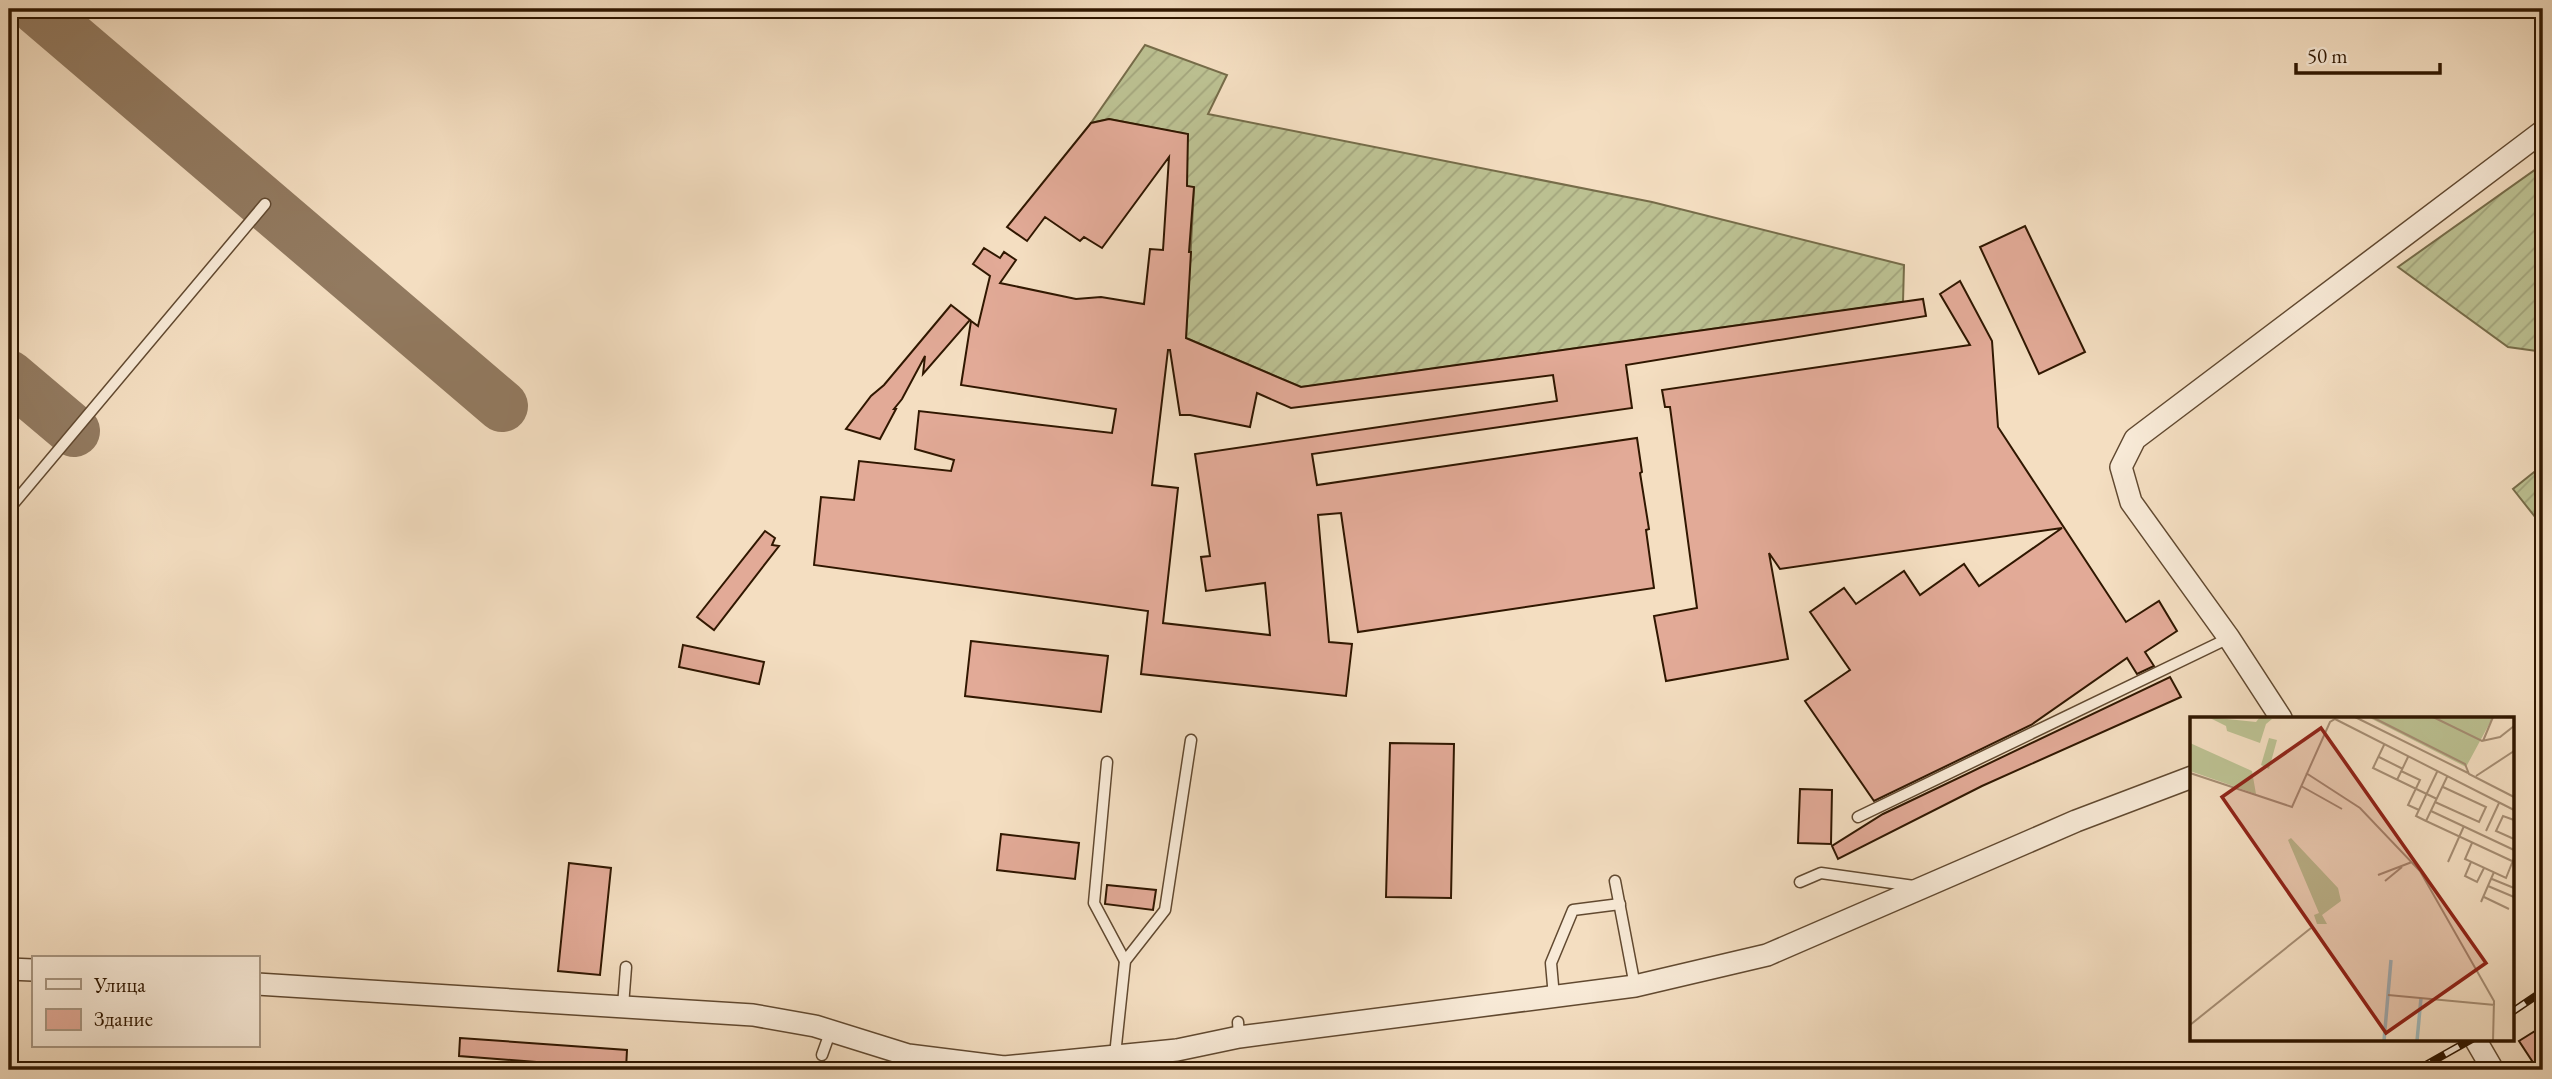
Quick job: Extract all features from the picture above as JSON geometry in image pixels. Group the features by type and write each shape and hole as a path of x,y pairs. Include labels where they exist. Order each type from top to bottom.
{"street":[{"path":"2280,717 2229,638 2131,502 2120,467 2135,439 2543,131"},
{"path":"259,984 753,1015 831,1030 908,1055 1004,1067 1177,1050 1238,1029 1554,997 1634,986 1767,955 2076,821 2190,778"},
{"path":"9,969 32,970"},
{"path":"2476,1040 2493,1070"}],"lane":[{"path":"9,509 265,204"},
{"path":"1858,817 2229,638"},
{"path":"1115,1055 1125,961 1165,910 1191,740"},
{"path":"1107,762 1094,903 1125,961"},
{"path":"1800,882 1821,873 1924,888"},
{"path":"1615,881 1634,986"},
{"path":"1554,997 1551,963 1573,910 1620,904"},
{"path":"623,1006 626,967"},
{"path":"822,1055 831,1030"}],"green space":[{"path":"1145,45 1227,75 1208,114 1652,202 1904,265 1903,302 1301,387 1186,338 1194,188 1187,186 1187,134 1109,119 1091,123"},
{"path":"2543,164 2543,352 2508,347 2398,267"},
{"path":"2543,465 2543,527 2513,489"}],"building":[{"path":"1109,119 1188,134 1187,186 1194,187 1186,338 1301,387 1923,299 1926,316 1626,365 1632,408 1312,454 1317,485 1637,438 1654,588 1358,632 1341,513 1318,515 1329,642 1352,644 1346,696 1141,674 1148,611 814,565 821,497 854,500 859,461 951,471 954,460 915,449 919,411 1112,433 1116,409 961,385 971,321 978,326 990,276 973,264 984,248 1000,258 1004,252 1016,260 1000,283 1076,299 1101,297 1144,304 1150,249 1163,250 1169,157 1102,248 1084,237 1080,241 1045,217 1027,241 1007,227 1091,123","holes":["1170,350 1180,415 1250,427 1257,393 1291,408 1553,375 1557,401 1195,454 1210,556 1201,557 1206,591 1265,583 1270,635 1163,623 1178,488 1152,485"]},
{"path":"2025,226 2085,352 2039,374 1980,247"},
{"path":"1960,281 1992,341 1998,427 2126,622 2159,601 2177,631 2145,652 2154,666 2137,674 2127,658 2031,725 1874,801 1805,701 1850,670 1810,612 1844,588 1856,604 1904,571 1920,595 1964,564 1979,586 2062,528 1780,569 1769,553 1788,659 1666,681 1654,616 1697,608 1670,407 1665,407 1662,390 1970,345 1940,294"},
{"path":"951,305 970,320 923,374 925,356 880,439 846,429 871,396 884,385"},
{"path":"765,531 775,538 772,545 779,546 714,630 697,617"},
{"path":"971,641 1108,656 1101,712 965,696"},
{"path":"683,645 764,662 759,684 679,667"},
{"path":"2170,677 2181,697 1982,786 1838,859 1832,846 1883,814"},
{"path":"1390,743 1454,744 1451,898 1386,897"},
{"path":"1800,789 1832,790 1831,844 1798,843"},
{"path":"1001,834 1079,843 1075,879 997,870"},
{"path":"569,863 611,868 600,975 558,971"},
{"path":"1107,885 1156,890 1153,910 1105,904"},
{"path":"2543,1026 2543,1070 2538,1070 2519,1041"},
{"path":"460,1038 627,1050 626,1069 459,1056"}],"taxiway":[{"path":"37,9 502,406"},
{"path":"9,376 74,431"}],"railway":[{"path":"2514,1011 2543,991"},
{"path":"2417,1070 2470,1040"}]}
